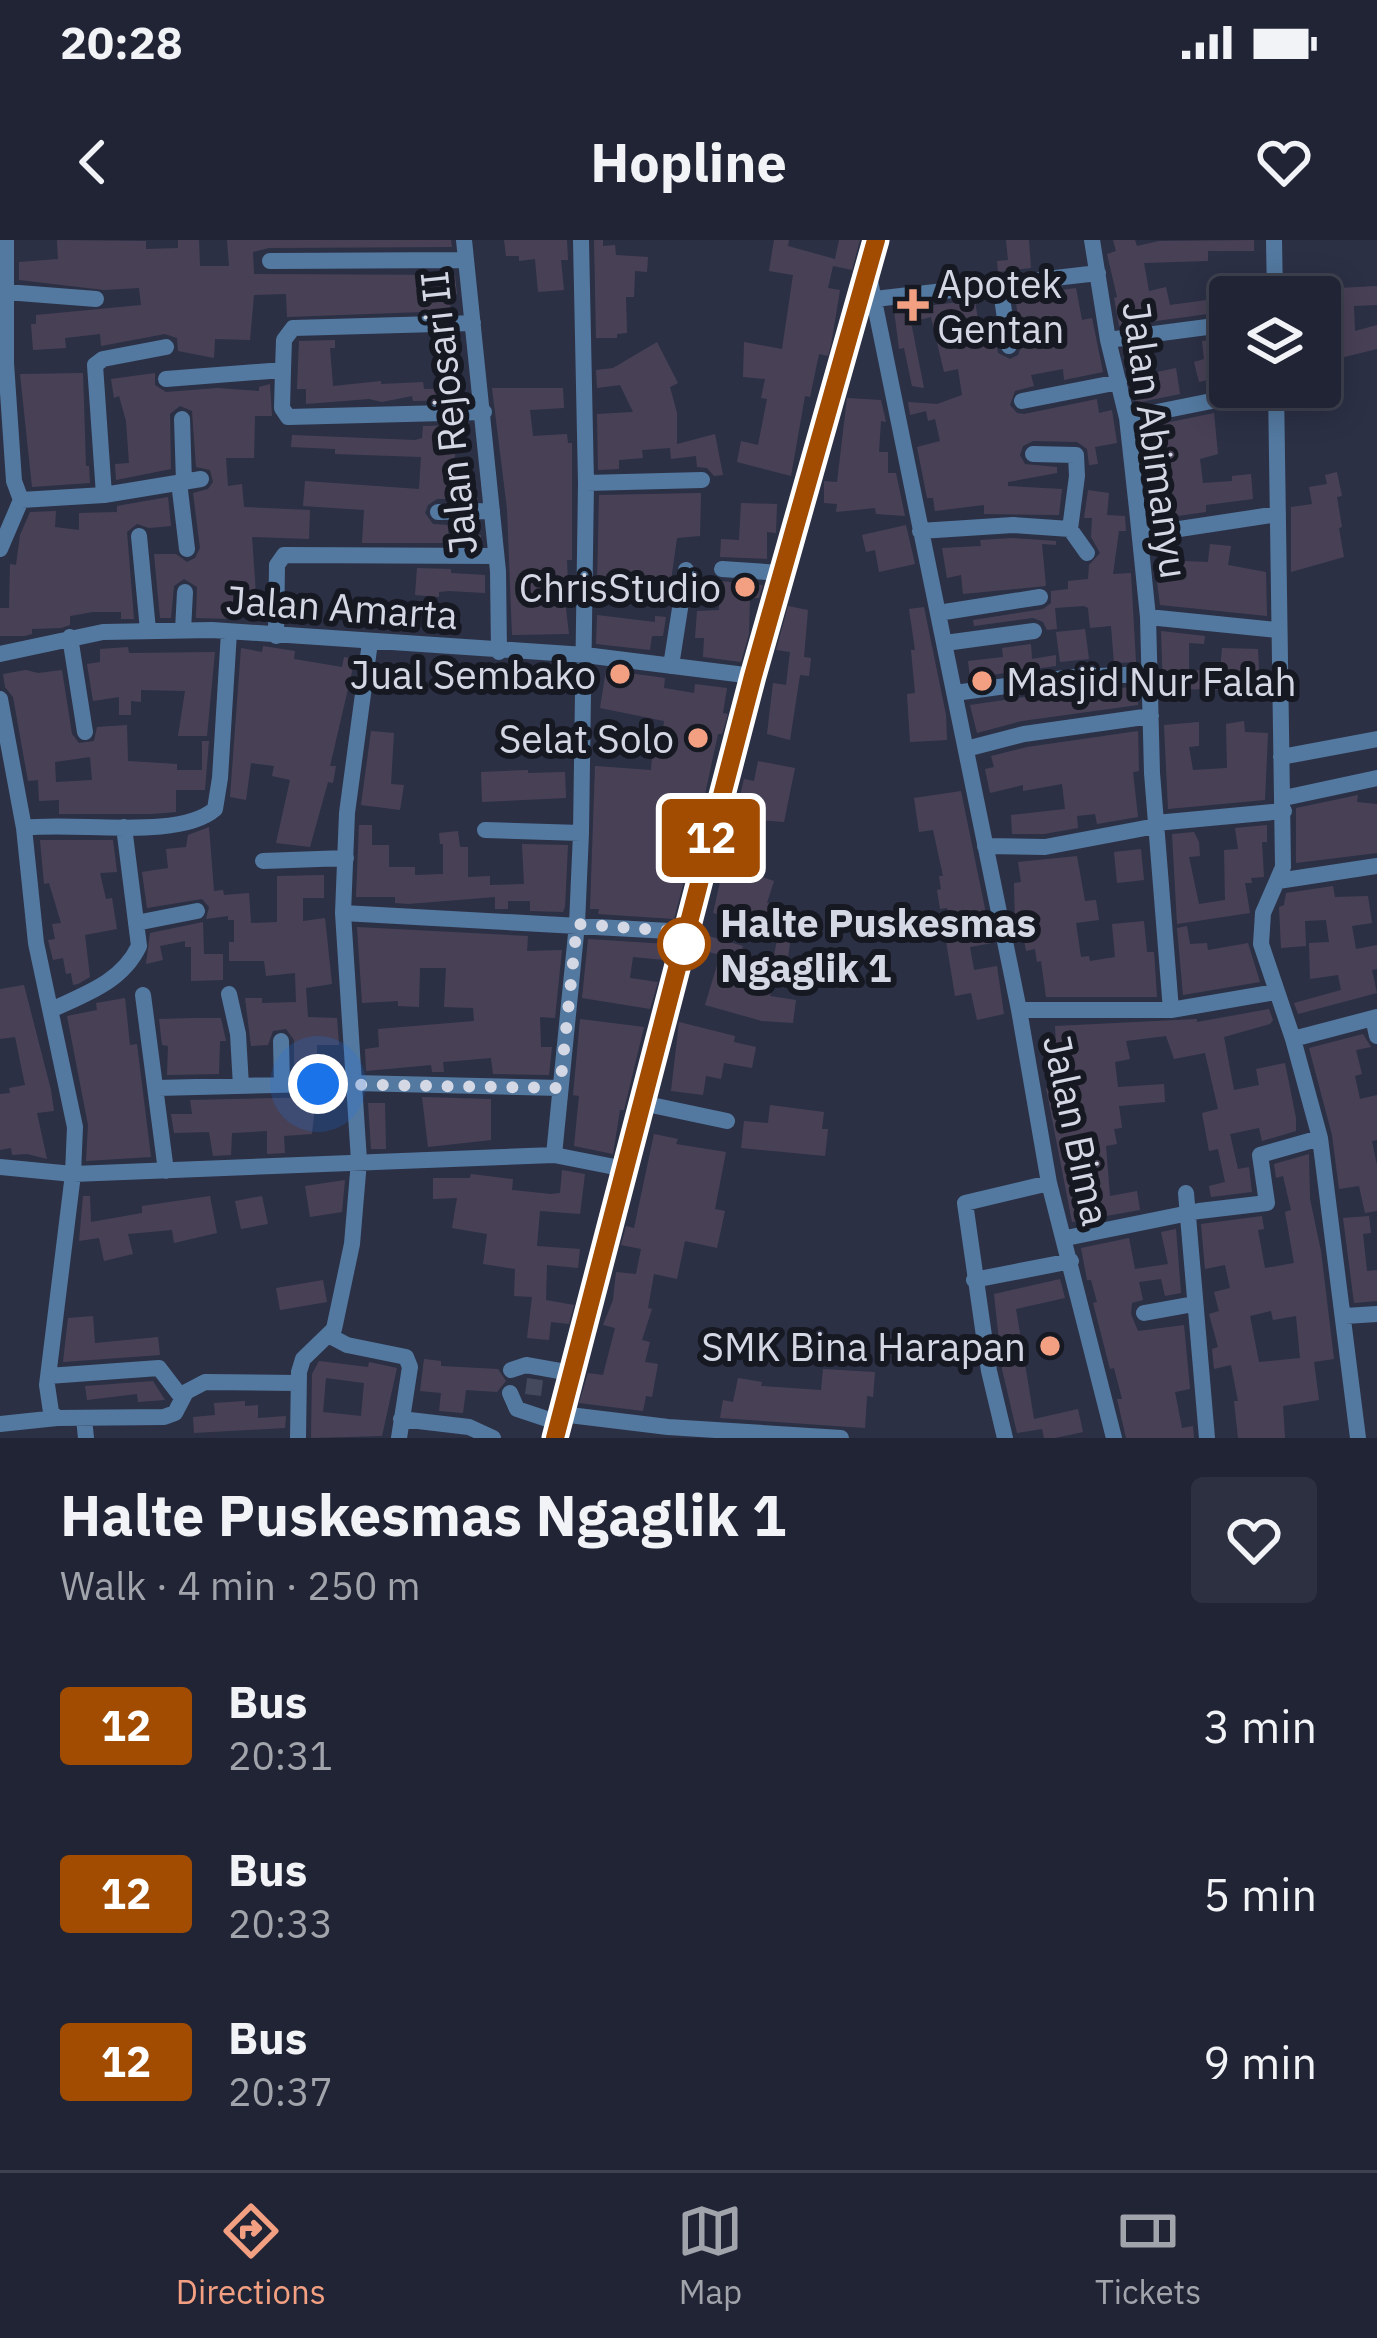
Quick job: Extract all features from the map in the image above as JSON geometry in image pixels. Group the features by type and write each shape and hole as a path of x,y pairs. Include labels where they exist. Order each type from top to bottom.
{"main road":[{"path":"558,1425 753,676 876,240"},
{"path":"853,316 878,307"}],"street":[{"path":"0,549 21,500 14,481 6,363 6,240"},
{"name":"Jalan Rejosari II","path":"464,240 484,412 499,652"},
{"path":"554,1155 577,924 580,833 586,483 581,240"},
{"name":"Jalan Abimanyu","path":"1092,240 1127,418 1148,617 1156,825 1171,1010"},
{"path":"1274,240 1274,276"},
{"path":"270,261 465,260"},
{"name":"Jalan Bima","path":"867,270 1019,1010 1048,1184 1066,1238 1114,1438"},
{"path":"878,307 1000,284 1098,273"},
{"path":"1000,284 1010,346"},
{"path":"6,292 96,298"},
{"path":"473,323 297,327 284,340 282,404 288,417 484,412"},
{"path":"1108,340 1209,327"},
{"path":"104,495 95,365 103,359 166,347"},
{"path":"166,379 283,370"},
{"path":"1022,401 1119,382"},
{"path":"1127,418 1209,401"},
{"path":"1276,408 1283,867 1266,902 1261,944 1320,1138 1358,1438"},
{"path":"182,419 188,481 187,550"},
{"path":"1033,454 1067,453 1077,458 1070,529 1087,554"},
{"path":"586,483 702,480"},
{"path":"21,500 104,495 188,481"},
{"path":"438,512 492,511"},
{"path":"1139,535 1278,514"},
{"path":"920,531 1013,525 1070,529"},
{"path":"139,536 148,630"},
{"path":"276,635 277,565 284,554 496,556"},
{"path":"722,569 782,573"},
{"path":"671,666 686,570"},
{"path":"183,630 185,592"},
{"path":"938,613 1040,597"},
{"path":"1148,617 1277,630"},
{"name":"Jalan Amarta","path":"0,654 70,637 183,630 585,655 753,676"},
{"path":"945,644 1034,631"},
{"path":"24,828 198,820 215,809 229,632"},
{"path":"70,637 85,732"},
{"path":"298,1438 303,1358 330,1336 352,1244 359,1162 343,913 347,813 370,643"},
{"path":"956,694 1072,677 1150,674"},
{"path":"0,699 24,828 36,943 75,1127 49,1376 49,1401 57,1418"},
{"path":"966,749 1024,734 1151,716"},
{"path":"1282,757 1377,739"},
{"path":"985,846 1045,848 1284,805 1377,778"},
{"path":"52,1010 106,984 124,970 139,946 124,827"},
{"path":"485,830 580,833"},
{"path":"263,861 346,858"},
{"path":"1278,881 1377,866"},
{"path":"136,922 197,911"},
{"path":"343,913 687,932"},
{"path":"1019,1010 1171,1010 1275,992"},
{"path":"229,994 241,1086"},
{"path":"142,995 166,1171"},
{"path":"1293,1039 1375,1017 1377,1036"},
{"path":"280,1041 282,1085"},
{"path":"157,1088 355,1083 560,1088"},
{"path":"643,1102 727,1121"},
{"path":"1066,1238 1267,1203 1261,1155 1320,1138"},
{"path":"0,1167 73,1174 554,1155 626,1169"},
{"path":"1005,1438 974,1280 965,1203 1048,1184"},
{"path":"1186,1193 1208,1438"},
{"path":"974,1280 1071,1261"},
{"path":"1144,1313 1194,1304"},
{"path":"1345,1316 1377,1314"},
{"path":"330,1336 346,1346 406,1357 410,1367 400,1429 469,1427 493,1438"},
{"path":"512,1370 520,1365 572,1373"},
{"path":"49,1376 159,1368 182,1398"},
{"path":"0,1424 57,1418 164,1418 206,1382 298,1383"},
{"path":"510,1393 517,1409 558,1425 841,1438"},
{"path":"533,1395 533,1416"},
{"path":"84,1418 86,1438"}],"building":[{"path":"57,240 146,241 146,249 178,248 178,240 199,240 200,266 229,266 227,240 451,240 452,247 269,248 253,252 254,274 455,275 457,294 451,294 450,311 287,317 286,294 254,295 250,340 215,339 214,358 178,351 177,338 165,334 101,346 100,334 65,338 66,348 33,350 31,324 36,324 36,315 141,305 139,288 104,290 19,280 19,262 58,259"},
{"path":"504,240 567,240 568,260 561,260 564,290 538,292 535,259 519,261 519,256 506,256"},
{"path":"594,240 603,240 603,246 615,245 616,255 648,257 647,272 635,271 634,297 626,297 627,333 617,338 596,338"},
{"path":"774,240 789,240 788,246 835,259 839,240 860,240 852,270 833,266 828,288 840,290 831,345 828,356 819,354 810,397 805,396 791,476 737,462 741,441 758,445 767,399 761,398 765,379 743,377 744,342 782,349 793,275 769,271"},
{"path":"1006,240 1029,240 1031,268 998,272 997,261 1008,260"},
{"path":"1113,240 1135,240 1137,246 1159,241 1254,240 1254,251 1208,251 1208,261 1144,263 1149,291 1166,287 1170,305 1209,300 1209,314 1119,326 1107,254 1116,251"},
{"path":"1377,286 1377,305 1354,306 1355,331 1377,325 1377,349 1341,358 1341,288"},
{"path":"1076,288 1082,320 1092,318 1103,372 1064,380 1063,369 1031,375 1034,386 1015,391 1010,405 1024,414 1097,399 1099,413 1112,410 1117,443 1095,447 1098,464 1089,465 1087,449 1077,442 1033,441 1023,446 1020,455 1025,464 1057,467 1057,473 1008,482 1008,486 1062,489 1059,515 984,514 984,505 935,511 933,498 927,498 917,447 940,441 935,419 928,421 926,411 910,415 908,402 937,404 962,395 958,369 944,372 931,317 911,322 924,388 912,386 904,348 899,349 894,310 975,300 981,340 995,337 998,353 1010,359 1022,345 1015,296"},
{"path":"335,340 335,348 330,348 333,386 423,382 424,389 464,388 465,400 413,401 412,396 382,402 306,404 306,389 297,389 299,341"},
{"path":"1209,340 1209,380 1199,382 1194,362 1204,359 1202,341"},
{"path":"657,342 678,383 670,387 677,413 677,444 715,434 723,475 714,476 707,468 697,467 696,456 671,459 670,448 642,450 643,458 619,460 619,469 598,470 597,414 633,412 620,385 597,388 596,370 613,368"},
{"path":"1143,348 1147,374 1176,368 1180,394 1136,403 1124,351"},
{"path":"83,373 90,483 32,487 20,374"},
{"path":"155,373 155,385 166,392 259,391 270,384 272,416 255,416 254,458 226,458 228,486 242,484 244,507 310,510 309,539 252,537 257,609 233,607 233,619 196,618 197,587 184,579 174,586 171,618 160,618 154,554 176,554 187,562 195,558 200,548 193,493 208,489 213,482 210,470 196,467 192,411 180,406 170,414 171,469 116,480 115,464 129,463 126,421 111,379"},
{"path":"492,388 563,388 564,408 530,410 533,436 567,434 572,443 572,560 567,560 568,584 563,584 569,634 512,635 507,509"},
{"path":"847,398 881,400 886,422 881,421 879,452 888,452 888,473 896,473 905,516 876,514 875,508 836,512 837,504 824,503 824,481 837,482"},
{"path":"1214,413 1218,454 1200,459 1203,483 1251,474 1253,499 1206,505 1206,512 1170,517 1164,474 1146,477 1141,428"},
{"path":"466,425 466,437 456,436 453,491 477,491 478,499 437,499 425,513 433,524 449,525 448,533 481,535 481,543 362,543 364,510 303,506 305,481 419,489 421,457 335,454 335,449 291,447 292,435 415,440 422,438 423,426"},
{"path":"1337,472 1344,557 1291,572 1291,507 1312,504 1309,487 1327,484 1325,475"},
{"path":"1088,490 1109,493 1107,515 1125,516 1126,531 1119,531 1113,574 1131,573 1136,662 1114,663 1111,626 1090,628 1084,606 1055,608 1057,629 1047,630 1033,618 974,626 973,620 1043,609 1051,603 1051,591 1068,589 1068,581 1088,579 1089,565 1100,553 1091,537 1092,518 1084,518"},
{"path":"701,493 700,536 677,538 669,595 628,593 628,581 606,580 605,588 597,587 599,495"},
{"path":"168,497 171,526 137,524 127,532 134,619 121,619 121,612 93,612 70,616 70,625 61,628 0,636 0,608 9,608 10,564 16,565 20,535 30,512 56,511 55,527 79,530 79,513 117,512 117,506"},
{"path":"741,503 777,504 776,533 767,532 767,559 720,557 721,539 739,540"},
{"path":"906,525 915,564 879,572 875,550 866,552 862,535"},
{"path":"1013,538 1056,541 1056,545 1042,544 1046,586 963,594 961,575 947,578 942,548"},
{"path":"1210,544 1231,546 1228,565 1266,572 1267,616 1160,605 1156,573 1182,574 1183,561 1208,562"},
{"path":"417,568 485,575 485,593 415,595"},
{"path":"720,581 763,585 759,598 750,598 749,634 741,662 703,657 704,638 695,638 697,611 719,610"},
{"path":"788,606 808,610 804,657 811,658 809,676 800,675 790,740 767,734 773,683 786,685 790,652 776,650"},
{"path":"924,607 947,740 910,742 907,694 915,693 911,650 915,650 909,609"},
{"path":"597,615 655,622 655,616 666,617 663,636 652,636 650,650 596,644"},
{"path":"1085,629 1089,659 1060,662 1056,632"},
{"path":"1161,631 1205,636 1204,644 1189,643 1189,670 1220,671 1222,648 1258,649 1260,690 1163,689"},
{"path":"1031,644 1032,659 1056,655 1056,666 970,678 968,661 1003,657 1002,648"},
{"path":"263,646 295,651 294,659 342,667 344,657 355,659 330,766 336,766 333,783 328,782 310,847 276,843 290,780 272,776 274,766 251,763 246,800 230,797 241,648 262,652"},
{"path":"128,647 129,653 215,652 207,736 178,736 185,691 141,690 141,702 131,701 131,715 119,715 119,697 93,701 87,664 100,662 100,649"},
{"path":"62,670 72,734 79,743 94,741 97,727 127,725 128,761 202,770 202,741 209,741 205,790 176,790 176,812 59,814 59,800 39,801 38,780 28,781 13,697 3,674","holes":["90,757 92,780 56,782 55,762"]},
{"path":"606,670 665,678 664,688 694,693 695,684 727,688 723,713 728,714 718,734 695,840 690,839 674,919 598,914 599,909 590,909 595,766 651,770 653,744 661,745 664,721 600,708"},
{"path":"1137,687 1138,705 1022,721 977,733 970,705 1073,690"},
{"path":"1244,721 1245,732 1268,733 1265,800 1168,809 1164,725 1199,722 1199,746 1189,747 1193,770 1227,768 1226,724"},
{"path":"371,731 394,733 391,784 404,785 400,810 361,805"},
{"path":"1138,731 1139,771 1133,772 1138,817 1097,824 1095,814 1077,816 1078,828 1012,834 1011,815 1065,809 1062,784 1023,791 1023,785 990,793 985,769 994,767 991,756"},
{"path":"758,761 795,768 784,822 746,819 750,802 739,800 744,779 754,781"},
{"path":"481,772 565,772 566,798 482,802"},
{"path":"961,791 992,943 970,947 974,970 997,966 1004,1014 977,1020 971,993 955,996 945,935 952,934 947,908 940,909 937,890 941,889 939,876 943,876 933,830 919,832 914,798"},
{"path":"1358,795 1357,802 1377,804 1377,853 1296,863 1296,808"},
{"path":"359,825 372,825 372,845 389,845 389,867 415,867 415,875 443,874 439,833 458,831 460,847 468,847 468,877 490,876 490,885 524,884 522,844 568,845 563,912 530,911 530,901 508,901 508,909 495,909 495,897 408,904 395,903 395,897 356,897"},
{"path":"1267,825 1267,842 1262,842 1264,877 1245,883 1250,913 1177,924 1172,834 1194,832 1199,842 1200,856 1189,857 1199,904 1225,900 1224,850 1238,849 1235,828"},
{"path":"209,827 214,891 249,893 251,923 277,922 277,876 324,875 324,898 303,898 303,921 325,918 332,984 306,988 308,1017 337,1018 339,1045 317,1045 317,1071 294,1067 294,1040 286,1029 273,1031 268,1045 251,1046 245,998 262,998 262,1003 296,1002 295,973 266,976 264,961 229,961 234,920 228,916 206,919 209,907 202,899 147,908 142,872 168,868 166,849 186,847 188,835"},
{"path":"40,840 113,840 117,872 100,873 106,899 112,898 117,929 85,935 90,977 78,984 73,985 71,973 66,974 63,958 53,960 48,940 55,939 52,924 61,923 49,883 44,884"},
{"path":"728,847 761,855 756,875 774,881 767,903 772,904 768,923 792,928 788,958 774,956 777,939 755,934 757,922 713,913"},
{"path":"1141,849 1144,880 1117,883 1114,852"},
{"path":"1077,856 1085,901 1096,900 1099,920 1076,923 1081,957 1089,956 1090,961 1115,957 1112,924 1144,921 1147,952 1154,952 1157,997 1046,997 1041,961 1037,962 1035,949 1026,951 1022,928 1015,927 1014,883 1021,882 1018,862"},
{"path":"1333,886 1335,897 1368,896 1372,923 1352,926 1356,949 1377,945 1377,969 1372,970 1377,993 1298,1014 1294,1003 1341,990 1338,975 1310,979 1309,943 1329,942 1326,920 1305,921 1306,946 1281,948 1279,907 1286,893"},
{"path":"203,922 204,954 223,954 223,980 191,981 191,947 185,947 185,941 160,946 163,960 146,964 150,933"},
{"path":"1187,926 1190,944 1207,943 1208,950 1248,943 1260,982 1183,995 1177,928"},
{"path":"357,927 528,936 527,951 562,950 555,1018 540,1017 541,1047 552,1047 549,1075 493,1074 491,1058 443,1062 444,1072 432,1072 431,1065 366,1071 365,1049 379,1047 378,1029 474,1021 473,1008 444,1007 446,968 420,968 419,1007 398,1006 398,1001 362,1003"},
{"path":"702,934 743,946 736,971 774,982 770,996 796,1000 793,1023 762,1021 705,1005 720,955 698,949"},
{"path":"588,939 667,944 664,960 633,957 630,978 658,982 650,1009 582,998"},
{"path":"24,985 54,1111 37,1113 47,1159 12,1155 11,1148 0,1150 0,1094 25,1085 15,1037 0,1039 0,989"},
{"path":"125,998 130,1045 137,1044 151,1157 86,1161 88,1125 67,1016 97,1010 96,1003"},
{"path":"1269,1009 1270,1024 1224,1037 1234,1090 1259,1085 1256,1069 1285,1063 1296,1118 1296,1131 1262,1141 1259,1128 1230,1134 1238,1169 1249,1167 1252,1192 1211,1197 1209,1186 1225,1182 1218,1149 1209,1151 1202,1113 1218,1109 1205,1053 1174,1059 1166,1036 1126,1041 1130,1059 1115,1062 1118,1087 1164,1084 1165,1102 1119,1106 1122,1128 1114,1129 1117,1144 1106,1146 1110,1196 1137,1191 1140,1210 1072,1222 1046,1088 1058,1087 1055,1026 1197,1022"},
{"path":"221,1018 226,1041 220,1041 219,1074 167,1075 168,1046 162,1045 159,1019"},
{"path":"580,1019 644,1027 624,1110 620,1110 613,1154 574,1146"},
{"path":"679,1022 735,1036 734,1042 756,1047 752,1068 724,1063 721,1079 706,1076 703,1095 671,1091"},
{"path":"1363,1034 1371,1047 1356,1050 1362,1074 1355,1076 1360,1099 1377,1095 1377,1140 1372,1141 1377,1211 1365,1213 1359,1186 1339,1189 1332,1135 1309,1048"},
{"path":"316,1097 312,1134 284,1136 285,1153 267,1154 267,1131 232,1133 231,1155 213,1156 209,1132 174,1133 171,1114 192,1114 190,1100"},
{"path":"422,1097 491,1099 491,1140 428,1147"},
{"path":"368,1103 385,1103 386,1149 371,1149"},
{"path":"770,1105 824,1112 822,1129 828,1129 825,1156 741,1148 744,1121 768,1123"},
{"path":"654,1134 678,1139 676,1144 726,1152 715,1209 725,1211 717,1248 685,1241 677,1279 654,1274 648,1308 652,1309 642,1340 650,1342 645,1362 658,1364 652,1397 646,1396 643,1411 579,1403 588,1373 603,1375 615,1328 603,1325 613,1300 616,1272 636,1274 641,1249 621,1245 626,1226 634,1228"},
{"path":"1309,1154 1310,1199 1334,1359 1314,1362 1319,1400 1283,1406 1285,1438 1238,1438 1231,1365 1214,1369 1212,1349 1218,1347 1209,1314 1219,1311 1214,1292 1230,1288 1225,1265 1205,1269 1201,1224 1262,1216 1264,1229 1258,1230 1265,1268 1294,1263 1285,1212 1291,1210 1283,1176 1276,1178 1274,1164","holes":["1271,1311 1273,1320 1296,1316 1300,1358 1259,1362 1250,1316"]},
{"path":"562,1170 585,1174 580,1214 540,1211 537,1246 580,1249 578,1268 547,1265 546,1300 574,1305 569,1324 551,1322 549,1340 527,1338 532,1297 514,1296 515,1269 483,1264 487,1234 452,1228 457,1198 433,1199 433,1178 470,1178 471,1174 513,1179 512,1190 551,1194 560,1193"},
{"path":"345,1180 342,1212 310,1217 305,1186"},
{"path":"83,1196 90,1196 91,1222 142,1213 142,1206 210,1196 217,1233 174,1243 172,1230 128,1234 133,1254 104,1261 99,1238 79,1241"},
{"path":"262,1196 268,1224 241,1229 235,1201"},
{"path":"1369,1216 1371,1233 1363,1234 1367,1271 1377,1270 1377,1301 1354,1303 1343,1218"},
{"path":"1176,1229 1181,1293 1165,1296 1161,1279 1139,1282 1143,1300 1132,1303 1131,1314 1138,1331 1184,1325 1190,1389 1175,1392 1182,1428 1193,1426 1194,1438 1126,1438 1117,1399 1122,1399 1114,1368 1110,1369 1081,1248 1129,1238 1135,1269 1168,1264 1161,1232"},
{"path":"1060,1279 1065,1298 1016,1309 1034,1419 1078,1409 1083,1432 1055,1438 1044,1438 1042,1429 1017,1433 1002,1369 994,1294"},
{"path":"323,1280 327,1302 280,1310 276,1288"},
{"path":"93,1316 95,1343 158,1337 160,1355 63,1362 68,1318"},
{"path":"424,1359 441,1361 441,1366 498,1369 506,1381 497,1392 466,1390 463,1413 439,1411 441,1393 420,1391"},
{"path":"319,1361 397,1368 382,1436 311,1438 312,1374","holes":["326,1378 364,1383 361,1416 323,1412"]},
{"path":"823,1369 875,1372 873,1397 867,1396 865,1428 720,1418 723,1400 733,1402 738,1378 762,1382 761,1386 821,1390"},
{"path":"153,1381 165,1400 138,1402 137,1394 87,1400 85,1386"},
{"path":"245,1401 245,1406 258,1405 258,1418 286,1416 285,1428 194,1433 193,1417 215,1415 214,1403"}],"tunnel":[{"path":"533,1395 536,1372"}],"bus line":[{"name":"12","path":"555,1438 753,676 876,240"}],"place":[{"name":"Apotek Gentan","path":"913,305"},
{"name":"ChrisStudio","path":"745,587"},
{"name":"Jual Sembako","path":"620,674"},
{"name":"Masjid Nur Falah","path":"982,681"},
{"name":"Selat Solo","path":"698,738"},
{"name":"Halte Puskesmas Ngaglik 1","path":"684,944"},
{"name":"SMK Bina Harapan","path":"1050,1346"}],"route":[{"path":"318,1084 560,1088 577,924 687,932 684,944"}]}
